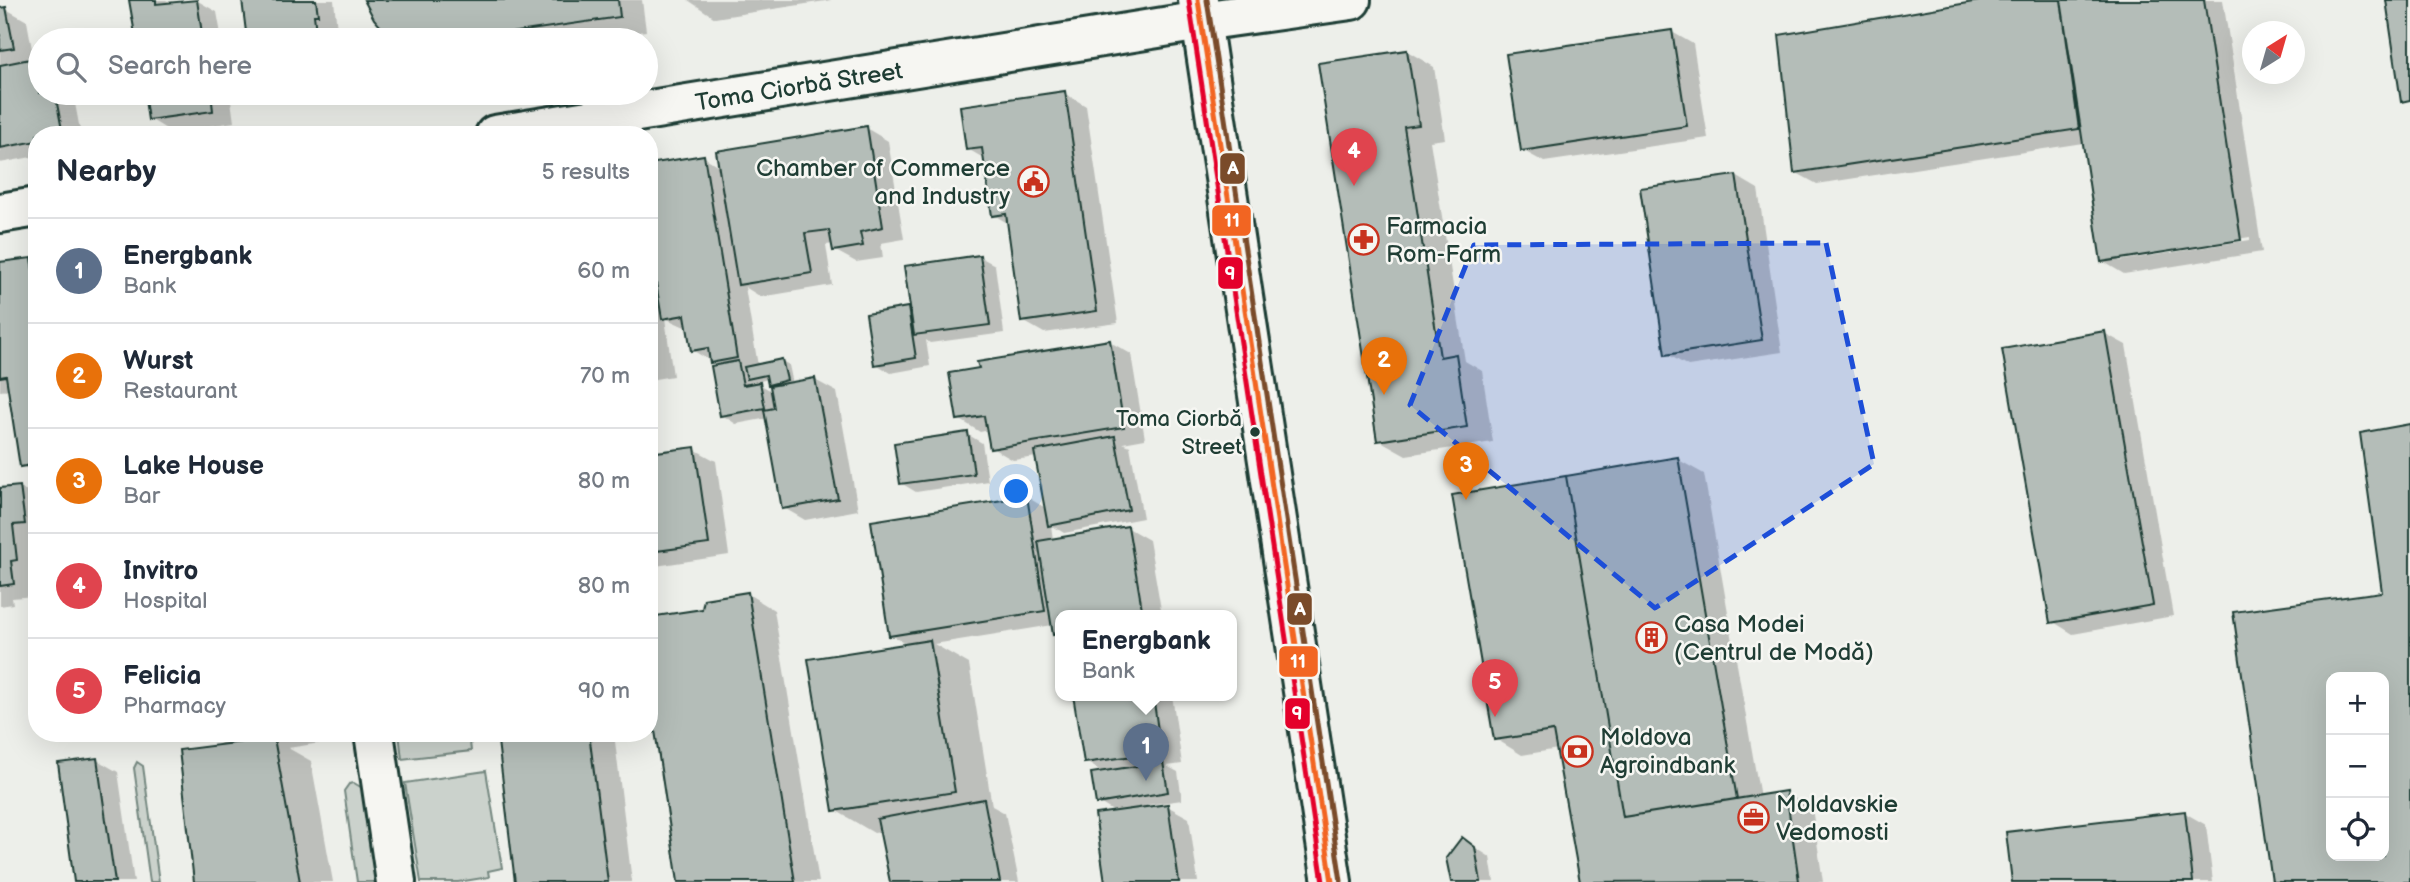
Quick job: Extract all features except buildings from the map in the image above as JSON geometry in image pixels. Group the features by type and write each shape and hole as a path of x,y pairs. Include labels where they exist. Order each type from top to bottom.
{"street":[{"name":"Toma Ciorbă Street","path":"546,126 1199,10 1352,0"},
{"path":"1199,10 1332,882"},
{"path":"0,213 28,208"},
{"path":"375,742 396,882"}],"highlighted area":[{"path":"1826,243 1874,464 1655,608 1410,405 1474,245"}],"shaded area":[{"path":"400,742 470,742 471,751 402,759"},
{"path":"137,762 143,766 159,882 150,882 134,768"},
{"path":"486,771 502,868 488,871 489,877 458,882 421,882 405,783"},
{"path":"354,783 364,789 377,882 357,882 344,791 349,784"}],"transit line":[{"name":"11","path":"1198,0 1332,882"},
{"name":"A","path":"1207,0 1341,881"},
{"name":"9","path":"1189,1 1323,882"}],"place":[{"name":"Chamber of Commerce and Industry","path":"1033,182"},
{"name":"Invitro","path":"1354,186"},
{"name":"Farmacia Rom-Farm","path":"1363,240"},
{"name":"Wurst","path":"1384,395"},
{"name":"Toma Ciorbă Street","path":"1255,432"},
{"name":"Lake House","path":"1466,500"},
{"name":"Casa Modei (Centrul de Modă)","path":"1651,638"},
{"name":"Felicia","path":"1495,717"},
{"name":"Moldova Agroindbank","path":"1577,751"},
{"name":"Energbank","path":"1146,781"},
{"name":"Moldavskie Vedomosti","path":"1753,818"}]}
